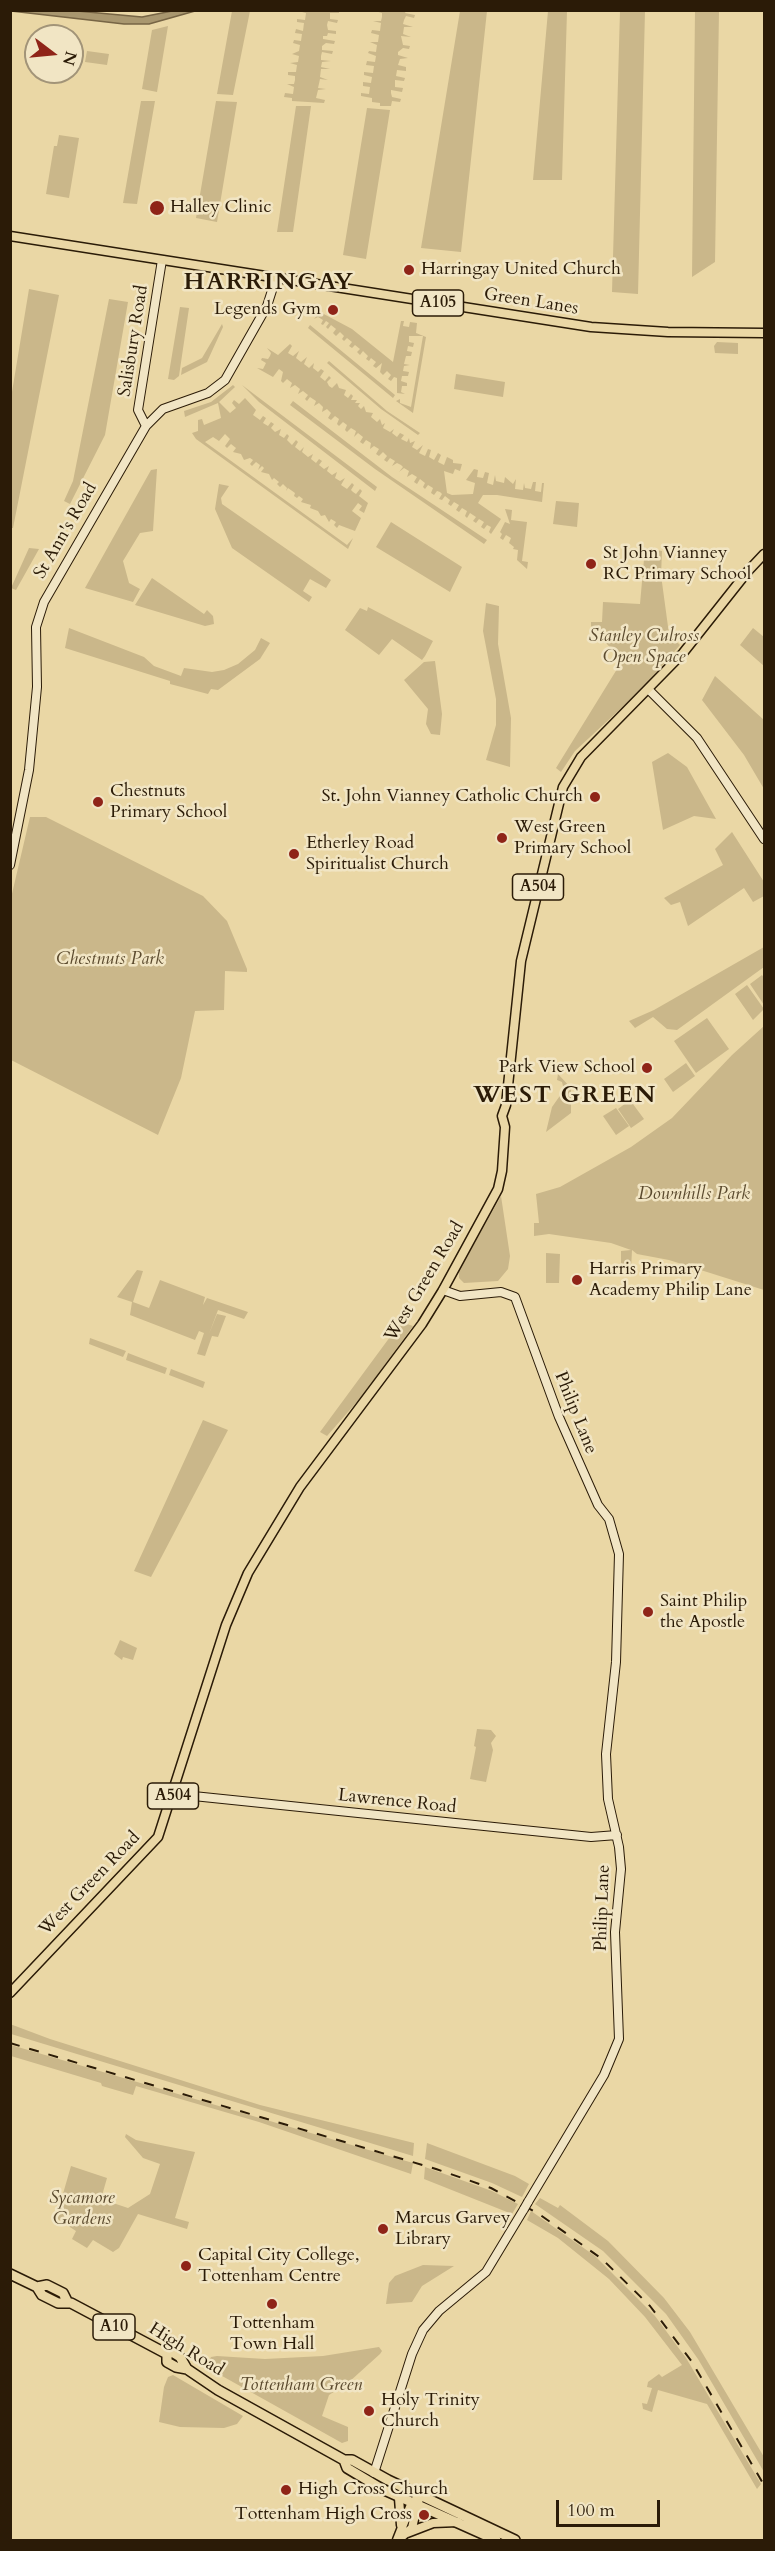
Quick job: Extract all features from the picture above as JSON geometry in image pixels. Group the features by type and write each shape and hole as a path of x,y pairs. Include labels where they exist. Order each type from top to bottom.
{"highway":[{"name":"High Road","path":"10,2274 37,2287 42,2295 58,2303 67,2301 167,2358 181,2370 188,2369 218,2390 344,2460 352,2460 399,2498 458,2522 496,2541"},
{"name":"High Road","path":"372,2478 420,2494 515,2541"}],"main road":[{"name":"Green Lanes","path":"10,236 591,327 668,332 765,333"},
{"name":"Salisbury Road","path":"146,426 138,410 162,260"},
{"name":"St Ann's Road","path":"10,865 25,796 34,725 37,687 35,635 40,612 74,547 146,426 163,409 208,393 225,380 267,306 276,278"},
{"name":"West Green Road","path":"10,1993 150,1848 160,1832 226,1625 248,1573 300,1487 401,1355 443,1290 501,1179 505,1127 502,1116 506,1105 521,961 563,787 580,757 649,690 683,653 748,571 765,554"},
{"path":"649,690 697,738 765,839"},
{"name":"Philip Lane","path":"372,2478 412,2354 423,2330 439,2311 486,2272 604,2075 619,2039 615,1932 621,1869 617,1835 608,1799 606,1754 616,1662 618,1554 609,1519 598,1505 569,1442 534,1353 519,1304 512,1295 494,1292 460,1296 443,1290"},
{"name":"Lawrence Road","path":"174,1794 591,1837 617,1835"},
{"path":"404,2530 412,2528 420,2494"},
{"path":"398,2541 404,2530 399,2498"},
{"path":"404,2530 433,2523 458,2522"}],"green space":[{"path":"232,11 250,11 233,95 217,94"},
{"path":"298,11 339,11 339,13 330,13 330,19 338,20 337,23 328,21 327,25 328,30 336,31 336,34 328,33 327,36 323,36 323,39 335,41 334,44 326,43 322,46 322,50 333,51 332,54 322,52 321,56 321,60 331,61 322,62 321,67 330,69 321,69 320,77 328,80 320,79 318,88 326,89 318,90 316,98 325,100 324,103 292,101 292,98 284,97 285,93 293,94 294,87 287,84 294,84 295,76 288,75 288,72 296,72 297,65 290,63 298,62 299,56 292,54 299,51 300,45 293,43 294,40 301,41 302,34 295,33 296,29 303,31 304,23 297,22 297,19 305,20 306,13"},
{"path":"375,11 406,11 405,13 415,15 414,18 406,16 404,20 403,24 413,27 404,27 403,34 411,37 401,36 403,45 410,46 409,49 403,48 398,52 398,55 408,58 400,59 398,65 406,67 406,71 397,70 396,76 405,78 404,81 395,80 395,87 403,88 402,92 391,90 391,93 392,97 401,99 400,102 392,101 391,106 380,106 380,103 372,102 372,98 361,96 361,93 369,94 370,87 363,86 363,82 371,83 372,77 364,75 364,72 373,73 374,66 366,65 367,61 375,62 376,56 368,53 369,51 376,52 377,45 370,42 378,42 379,35 371,33 372,30 380,31 381,23 373,21 381,21 382,13"},
{"path":"460,11 487,11 461,252 421,248"},
{"path":"548,11 567,11 562,180 533,180"},
{"path":"620,11 645,11 638,294 612,292"},
{"path":"695,11 719,11 715,262 692,277"},
{"path":"168,26 157,92 142,89 152,30"},
{"path":"87,51 109,54 107,65 85,62"},
{"path":"141,101 155,101 137,204 123,203"},
{"path":"216,101 237,102 217,222 196,218"},
{"path":"296,106 311,106 293,232 277,232"},
{"path":"367,108 390,110 366,259 343,255"},
{"path":"59,135 79,138 69,198 46,194 54,146 57,146"},
{"path":"29,289 59,295 13,528 10,528 11,398"},
{"path":"109,299 128,302 105,435 70,504 64,501 73,481"},
{"path":"180,307 189,308 179,376 174,380 168,379"},
{"path":"320,312 352,329 393,362 401,321 404,321 403,326 409,327 410,322 417,323 416,333 426,337 413,413 396,401 400,399 400,403 411,407 423,336 409,336 409,342 414,343 413,347 408,346 407,351 412,352 411,356 406,356 404,364 410,365 404,366 403,371 409,372 408,376 402,376 401,381 407,383 407,386 402,386 401,392 405,394 397,393 397,378 394,377 391,381 388,379 391,375 387,371 383,375 380,372 382,363 376,368 373,366 376,362 371,358 369,361 366,359 368,356 363,351 360,355 357,352 360,349 355,345 352,348 349,346 352,342 347,338 344,341 342,339 344,336 340,332 336,336 333,333 336,329 331,325 328,329 326,327 329,323 326,321 323,325 321,324 323,320 318,317 314,319"},
{"path":"222,324 223,327 207,362 181,375 182,368 202,358"},
{"path":"310,325 395,395 393,398 308,328"},
{"path":"717,342 738,343 738,354 715,353 714,346"},
{"path":"290,344 292,346 288,353 293,356 299,351 296,358 301,362 307,357 304,364 309,368 314,363 313,368 318,372 321,369 324,371 320,377 325,381 329,376 331,378 327,382 329,386 332,388 337,383 339,388 346,390 344,395 348,398 351,394 353,396 351,400 357,400 355,403 360,403 358,406 361,409 364,406 366,412 373,413 371,417 377,422 380,419 382,425 385,423 383,428 390,432 394,429 392,433 397,437 400,433 404,435 401,439 407,442 409,438 410,443 415,441 412,447 417,450 423,445 419,453 425,456 428,449 431,450 429,457 434,460 438,453 441,455 438,462 444,465 447,457 453,460 453,463 462,464 460,471 455,469 453,474 444,471 447,493 452,495 473,494 475,483 466,480 474,469 478,470 477,477 483,478 485,472 489,473 487,483 493,485 495,475 496,481 504,483 505,477 513,484 516,479 515,489 523,490 524,483 525,488 531,489 533,482 536,482 535,491 541,492 542,483 544,483 542,502 483,495 478,503 501,519 491,534 489,532 491,527 487,525 484,529 481,527 484,522 479,519 476,523 473,521 476,517 470,513 467,518 465,516 467,511 462,508 459,512 456,510 459,505 454,502 451,506 448,504 450,500 445,496 442,500 439,499 442,494 437,491 434,495 431,493 433,488 428,485 425,489 423,487 425,483 420,479 417,484 414,482 417,477 412,474 407,477 409,471 404,468 399,472 403,467 401,465 397,463 392,466 395,461 390,458 387,462 384,460 387,456 383,452 379,456 376,454 379,449 374,446 370,449 371,443 366,440 363,444 360,442 363,437 358,433 354,437 356,431 351,428 347,432 345,430 347,425 343,422 339,426 337,424 339,419 335,416 331,420 328,418 331,413 327,409 322,412 323,407 319,403 314,406 316,401 310,397 307,401 305,399 308,395 303,391 298,394 300,389 295,385 290,388 292,383 287,379 283,383 281,381 283,372 279,369 273,377 257,368 263,369 266,363 261,360 262,358 268,359 270,356 271,353 267,348 278,355"},
{"path":"329,361 387,411 420,433 418,435 381,409 327,363"},
{"path":"456,374 505,382 503,397 454,389"},
{"path":"233,385 235,387 219,402 230,413 236,408 232,403 234,400 239,404 245,398 256,410 253,415 260,420 263,416 266,418 263,423 268,426 271,422 274,424 271,428 275,432 281,429 279,435 284,438 287,434 289,436 287,440 292,445 296,440 298,442 295,447 300,451 304,447 302,452 308,457 313,454 311,459 316,463 319,459 322,461 319,465 324,469 329,466 327,471 332,475 337,472 335,478 340,481 345,478 341,485 347,489 352,483 353,492 356,494 360,489 362,491 359,496 368,503 364,513 359,510 362,506 358,503 352,511 361,518 355,531 339,525 337,528 334,525 336,522 331,519 329,522 325,515 321,516 318,511 310,508 311,505 301,502 303,499 294,496 295,493 288,488 286,491 287,488 283,484 280,487 277,484 279,482 274,478 272,480 269,474 261,472 264,468 262,466 258,470 260,465 256,462 252,466 250,464 253,460 250,458 244,460 241,454 233,452 236,448 231,444 227,448 225,446 230,439 225,434 219,441 213,437 205,442 347,545 353,538 348,549 196,439 192,433 198,431 198,420 202,419 204,425 221,418 218,403 185,417 184,411 211,402"},
{"path":"242,385 377,487 375,491 259,402"},
{"path":"293,401 392,477 487,540 484,544 375,469 290,405"},
{"path":"157,469 153,531 140,533 123,561 129,583 140,589 133,602 85,588 151,470"},
{"path":"219,484 229,486 221,498 222,504 331,580 326,588 310,579 303,591 312,597 309,602 232,548 215,509"},
{"path":"556,501 579,503 577,527 553,524"},
{"path":"505,509 512,510 511,520 527,522 522,561 528,562 527,569 517,560 518,550 513,549 514,547 509,543 511,538 506,535 503,540 500,538 505,522 510,524"},
{"path":"391,522 462,567 450,592 376,547"},
{"path":"29,548 39,549 16,590 11,588"},
{"name":"Stanley Culross Open Space","path":"645,548 662,551 661,575 669,634 680,645 645,686 575,751 561,772 556,768 622,661 591,626 591,622 602,622 603,602 640,604"},
{"path":"152,578 204,614 207,610 213,616 214,624 205,626 135,605"},
{"path":"486,603 499,606 498,644 511,718 510,767 486,760 496,725 496,699 483,631"},
{"path":"368,607 433,641 422,660 392,639 379,655 345,630 360,608 367,611"},
{"path":"69,628 144,657 154,666 181,676 184,668 212,672 224,670 238,664 255,650 261,638 270,643 260,659 218,690 211,689 208,694 170,684 170,681 65,648"},
{"path":"753,628 764,637 764,666 740,645"},
{"path":"435,661 442,714 440,735 431,734 426,724 428,709 404,680 424,662"},
{"path":"715,676 764,720 764,789 744,755 702,700"},
{"path":"668,753 687,767 716,819 694,816 663,830 652,762"},
{"name":"Chestnuts Park","path":"30,817 46,817 203,896 227,921 247,969 247,972 225,971 224,1010 195,1011 181,1078 158,1135 11,1060 11,898"},
{"path":"732,832 764,882 764,896 753,902 744,888 688,926 680,902 671,905 664,898 723,865 715,849"},
{"path":"764,947 764,967 677,1030 667,1029 653,1017 635,1028 629,1021 654,1010"},
{"path":"762,975 764,978 764,1005 750,984"},
{"path":"747,985 764,1009 753,1020 735,994"},
{"path":"707,1018 729,1049 696,1073 674,1041"},
{"name":"Downhills Park","path":"764,1026 764,1290 669,1260 637,1254 632,1250 631,1270 621,1269 621,1251 631,1250 611,1243 549,1234 534,1236 534,1223 539,1223 536,1194 560,1187 631,1147 672,1118 732,1055"},
{"path":"686,1063 695,1076 673,1092 664,1079"},
{"path":"558,1074 571,1088 571,1113 546,1132 552,1107 564,1090 562,1082 557,1080"},
{"path":"630,1100 644,1119 631,1128 618,1109"},
{"path":"616,1108 629,1126 616,1135 603,1116"},
{"path":"501,1196 510,1256 508,1269 498,1281 464,1283 459,1278 459,1271"},
{"path":"546,1253 560,1254 559,1283 546,1283"},
{"path":"137,1270 143,1271 133,1302 149,1308 160,1280 205,1297 203,1305 207,1298 248,1312 244,1319 218,1310 209,1334 217,1314 226,1316 218,1337 212,1336 205,1356 197,1354 204,1333 199,1331 195,1340 130,1315 132,1302 117,1297"},
{"path":"401,1322 413,1326 362,1396 327,1436 320,1432"},
{"path":"90,1338 126,1351 123,1357 89,1344"},
{"path":"128,1353 167,1368 165,1374 126,1360"},
{"path":"171,1369 205,1382 203,1388 169,1375"},
{"path":"203,1420 228,1430 151,1577 134,1571"},
{"path":"120,1640 137,1648 133,1660 123,1657 122,1660 114,1654"},
{"path":"477,1729 491,1730 496,1736 491,1743 493,1750 486,1782 470,1779"},
{"path":"10,2024 50,2039 260,2105 414,2143 413,2156 11,2034"},
{"path":"11,2045 413,2163 411,2174 259,2122 136,2086 133,2095 102,2086 101,2083 11,2056"},
{"name":"Sycamore Gardens","path":"126,2134 136,2140 195,2152 175,2218 189,2222 187,2229 138,2214 119,2248 113,2252 93,2240 87,2248 72,2239 76,2231 56,2218 71,2166 107,2178 101,2199 128,2208 150,2194 160,2164 143,2158 125,2137"},
{"path":"427,2143 515,2176 529,2184 522,2197 492,2183 425,2159"},
{"path":"425,2167 492,2191 518,2204 512,2214 424,2179"},
{"path":"540,2198 558,2208 560,2205 608,2241 664,2298 690,2332 764,2457 764,2472 698,2359 666,2314 603,2251 535,2204"},
{"path":"531,2211 595,2256 655,2316 686,2358 761,2484 757,2489 707,2404 658,2390 652,2412 643,2409 642,2403 647,2404 652,2388 647,2387 648,2382 659,2374 662,2377 682,2365 645,2317 609,2279 558,2238 527,2220"},
{"path":"423,2265 454,2266 422,2286 412,2302 386,2304 389,2283 395,2276"},
{"name":"Tottenham Green","path":"379,2347 382,2351 380,2354 349,2382 329,2395 322,2416 348,2427 348,2441 342,2443 215,2372 208,2363 211,2357 217,2356 265,2359 323,2356"},
{"path":"173,2375 243,2416 237,2424 224,2428 180,2427 159,2422 164,2387 168,2377"}],"shaded area":[{"path":"11,11 77,11 142,17 172,11 195,11 149,24 124,24"}],"railway":[{"path":"10,2043 436,2169 491,2188 539,2214 602,2259 650,2306 692,2362 764,2485"}],"place":[{"name":"Halley Clinic","path":"157,208"},
{"name":"Harringay United Church","path":"409,270"},
{"name":"Legends Gym","path":"333,310"},
{"name":"St John Vianney RC Primary School","path":"591,564"},
{"name":"St. John Vianney Catholic Church","path":"595,797"},
{"name":"Chestnuts Primary School","path":"98,802"},
{"name":"West Green Primary School","path":"502,838"},
{"name":"Etherley Road Spiritualist Church","path":"294,854"},
{"name":"Park View School","path":"647,1068"},
{"name":"Harris Primary Academy Philip Lane","path":"577,1280"},
{"name":"Saint Philip the Apostle","path":"648,1612"},
{"name":"Marcus Garvey Library","path":"383,2229"},
{"name":"Capital City College, Tottenham Centre","path":"186,2266"},
{"name":"Tottenham Town Hall","path":"272,2304"},
{"name":"Holy Trinity Church","path":"369,2411"},
{"name":"High Cross Church","path":"286,2490"},
{"name":"Tottenham High Cross","path":"424,2515"}],"district":[{"name":"HARRINGAY","path":"269,283"},
{"name":"WEST GREEN","path":"565,1096"}]}
